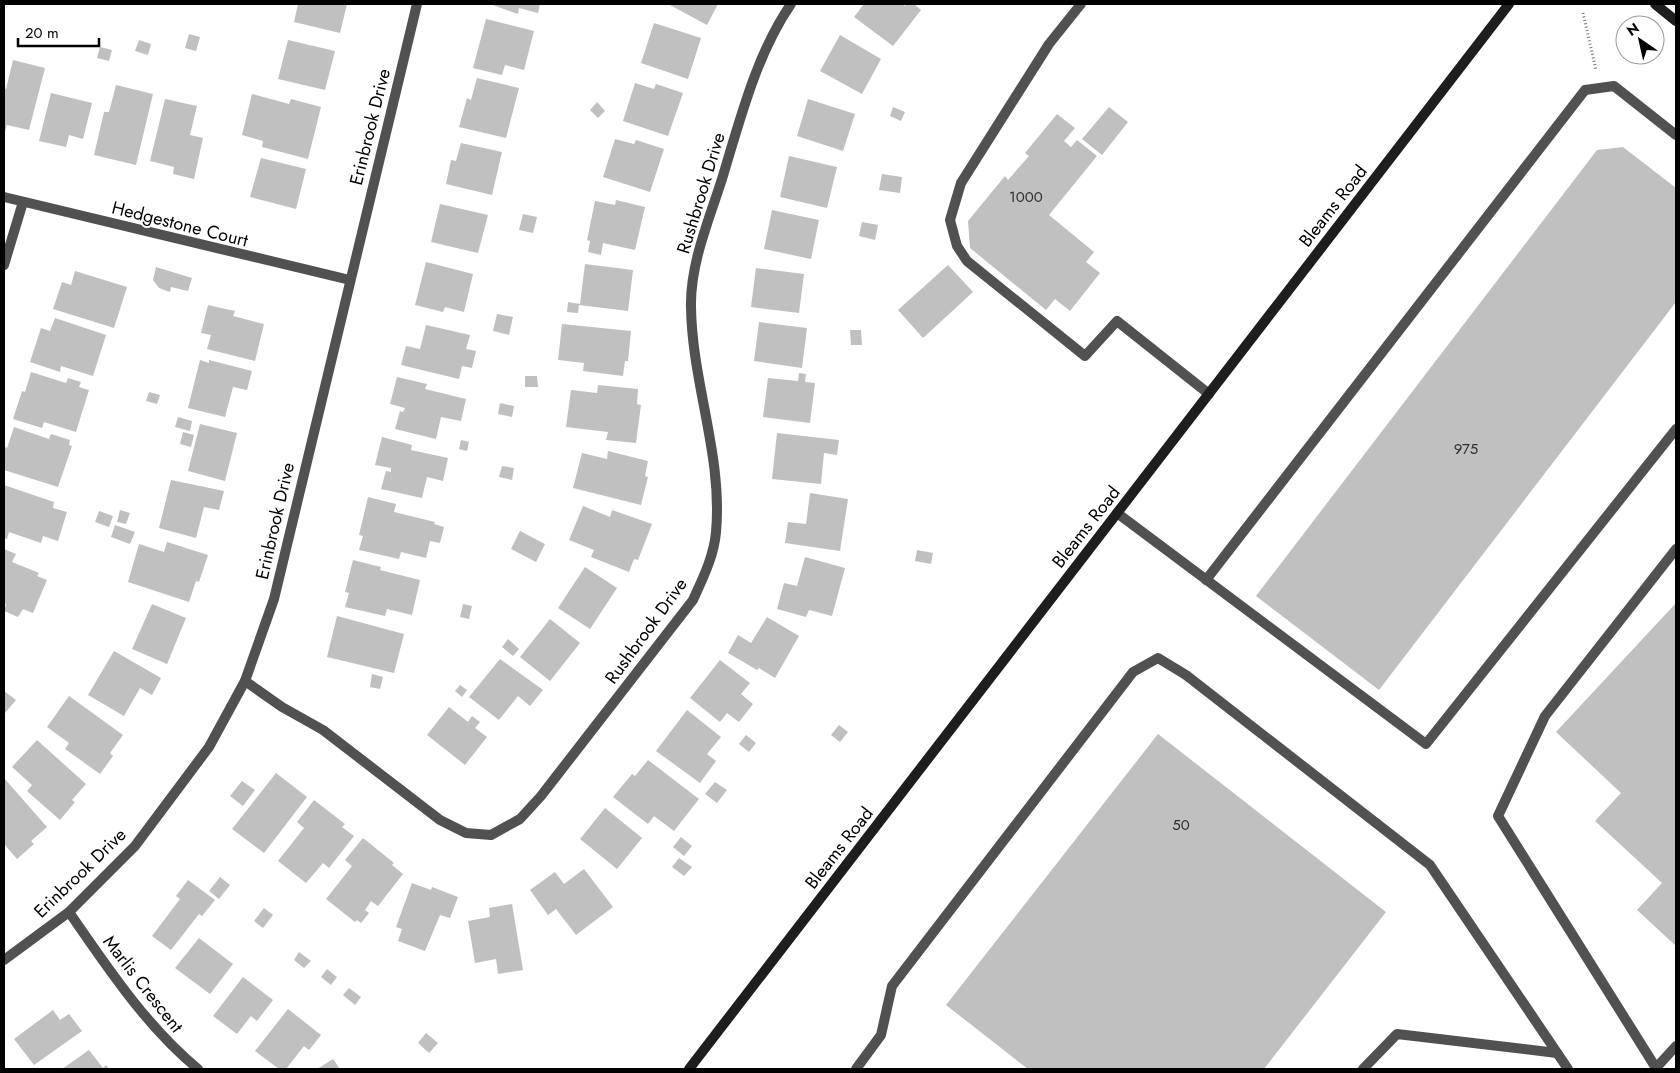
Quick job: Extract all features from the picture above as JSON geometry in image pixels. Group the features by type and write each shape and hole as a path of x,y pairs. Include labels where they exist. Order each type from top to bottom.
{"main road":[{"name":"Bleams Road","path":"689,1069 1508,4"},
{"path":"1654,4 1676,21"}],"street":[{"name":"Erinbrook Drive","path":"4,960 69,912 135,846 209,747 245,681 274,598 417,4"},
{"name":"Rushbrook Drive","path":"245,681 323,730 440,820 466,833 491,835 520,820 541,796 692,600 707,571 716,533 716,482 695,352 691,306 698,252 746,100 778,23 791,4"},
{"path":"1081,4 1050,44 961,183 950,220 956,246 967,261 1085,356 1117,321 1209,394"},
{"path":"1206,580 1585,90 1614,86 1676,135"},
{"name":"Hedgestone Court","path":"4,198 350,280"},
{"path":"4,265 23,202"},
{"path":"1117,513 1426,744 1676,429"},
{"path":"1676,549 1545,716 1498,816 1656,1068 1676,1046"},
{"path":"856,1069 881,1035 892,986 1133,672 1158,658 1186,675 1430,865 1568,1069"},
{"name":"Marlis Crescent","path":"69,912 144,1015 172,1048 198,1069"},
{"path":"1364,1069 1397,1034 1557,1053"}],"path":[{"path":"1583,13 1600,88"}],"building":[{"path":"298,4 347,4 340,33 294,22"},
{"path":"490,4 540,4 538,13 519,8 518,14"},
{"path":"668,4 718,4 707,25"},
{"path":"864,4 901,4 905,6 906,4 914,4 921,10 893,46 854,17"},
{"path":"486,19 534,31 524,70 505,65 502,75 473,68"},
{"path":"654,23 701,38 688,79 641,63"},
{"path":"189,34 200,37 196,51 185,48"},
{"path":"840,35 881,59 862,94 820,71"},
{"path":"139,40 151,44 148,55 135,51"},
{"path":"288,40 335,51 325,90 278,79"},
{"path":"100,47 112,50 109,61 97,58"},
{"path":"13,60 45,68 29,130 7,125 4,134 4,88 6,89"},
{"path":"477,78 519,88 506,138 459,127 467,98 471,100"},
{"path":"635,83 654,89 656,84 683,93 668,136 623,121"},
{"path":"116,85 153,94 136,165 94,155 104,112 109,112"},
{"path":"51,93 92,103 83,139 69,135 66,147 39,141"},
{"path":"252,94 289,104 291,99 321,107 308,159 262,147 263,141 242,135"},
{"path":"165,99 197,106 190,135 203,138 194,179 173,174 174,167 150,161"},
{"path":"808,99 855,114 843,151 797,136"},
{"path":"597,102 605,111 598,118 590,110"},
{"path":"893,107 905,112 901,121 890,116"},
{"path":"1109,107 1128,122 1102,155 1082,139"},
{"path":"1057,114 1075,128 1064,141 1071,147 1077,140 1097,156 1049,215 1094,252 1086,262 1100,273 1070,311 1055,299 1046,310 970,248 968,221 1005,176 1008,180 1029,156 1025,153"},
{"path":"615,139 634,144 636,140 664,149 650,192 603,177"},
{"path":"461,143 502,152 492,195 446,184 451,160 456,161"},
{"path":"1623,147 1676,188 1676,302 1379,690 1256,596 1597,150"},
{"path":"789,156 837,167 827,208 780,197"},
{"path":"261,158 306,169 296,209 250,197"},
{"path":"882,174 902,177 900,193 879,190"},
{"path":"616,200 645,207 635,250 603,243 601,255 588,252 590,241 587,240 595,201 615,205"},
{"path":"440,204 488,215 478,253 431,242"},
{"path":"772,210 819,220 811,259 764,249"},
{"path":"523,214 537,217 533,233 519,230"},
{"path":"862,222 878,225 875,240 859,236"},
{"path":"426,262 473,274 464,312 445,307 443,312 415,305"},
{"path":"585,264 633,270 628,311 579,305 578,313 567,312 568,302 580,304"},
{"path":"948,265 973,292 923,338 898,310"},
{"path":"156,267 192,278 188,291 171,287 170,292 159,288 153,280"},
{"path":"756,268 804,274 799,313 751,307"},
{"path":"75,271 127,287 114,328 53,309 62,282 71,285"},
{"path":"208,305 235,311 233,316 264,324 255,361 207,349 211,335 201,333"},
{"path":"497,314 513,317 509,335 493,331"},
{"path":"55,318 106,335 93,376 61,366 60,372 30,362 41,328 50,331"},
{"path":"759,322 807,328 802,368 754,361"},
{"path":"562,324 631,331 628,361 625,361 623,376 583,371 584,363 558,360"},
{"path":"426,325 470,335 466,349 476,351 472,368 462,366 459,379 401,365 406,346 420,349"},
{"path":"850,330 861,330 862,345 851,345"},
{"path":"200,360 209,363 209,360 252,371 247,390 233,387 225,417 188,408"},
{"path":"31,372 66,383 68,378 81,382 79,387 89,390 76,432 44,422 42,428 13,419 22,391 25,392"},
{"path":"799,373 806,374 805,382 815,383 810,423 763,417 768,378 798,381"},
{"path":"525,376 537,376 538,387 525,387"},
{"path":"397,377 427,384 425,389 466,399 461,421 441,417 436,439 395,429 400,411 403,412 405,408 390,404"},
{"path":"598,385 638,389 637,404 641,405 636,443 606,440 608,432 566,427 571,390 597,393"},
{"path":"149,392 160,395 157,404 146,401"},
{"path":"500,403 514,406 512,417 498,414"},
{"path":"178,417 192,421 190,431 175,427"},
{"path":"200,424 237,433 225,481 188,471"},
{"path":"14,427 49,439 51,434 70,440 69,445 72,446 58,487 4,470 4,449 5,447 7,448"},
{"path":"183,432 194,435 191,447 180,444"},
{"path":"777,433 839,440 837,455 824,453 821,484 772,479"},
{"path":"382,437 412,445 411,450 448,458 443,481 427,477 422,498 381,489 386,471 391,472 391,468 375,465"},
{"path":"461,440 469,442 467,451 459,449"},
{"path":"608,451 648,461 645,476 648,477 641,505 573,488 582,453 607,459"},
{"path":"502,466 514,468 512,480 499,477"},
{"path":"171,480 224,491 219,510 204,507 196,538 159,528"},
{"path":"4,485 54,502 53,508 67,512 58,541 43,536 41,543 9,532 7,539 4,538"},
{"path":"810,493 848,499 840,551 785,543 788,522 806,524"},
{"path":"368,497 396,504 394,512 435,522 434,524 444,527 440,543 430,541 426,558 401,552 399,559 359,550 363,536 359,535"},
{"path":"583,506 610,517 612,510 652,524 638,560 634,559 629,572 591,557 594,550 569,540"},
{"path":"120,510 130,513 126,524 117,522"},
{"path":"99,511 113,516 109,527 95,522"},
{"path":"115,525 135,532 130,544 111,537"},
{"path":"520,531 545,544 536,562 511,549"},
{"path":"167,542 208,555 199,582 196,581 189,602 128,582 139,544 164,552"},
{"path":"4,549 16,554 12,562 39,573 37,576 47,580 33,613 23,609 18,617 4,611 6,604 4,603"},
{"path":"917,550 933,553 931,564 915,561"},
{"path":"805,557 845,568 832,616 809,610 806,617 777,609 784,583 797,586"},
{"path":"353,560 381,567 380,570 420,580 412,615 387,609 385,616 345,607 349,593 345,592"},
{"path":"585,567 617,588 590,629 558,608"},
{"path":"1676,603 1676,946 1637,910 1662,883 1595,821 1621,793 1556,732"},
{"path":"152,604 186,618 167,664 132,649"},
{"path":"463,604 472,606 469,619 460,617"},
{"path":"337,616 404,634 394,673 327,657"},
{"path":"767,617 799,636 775,678 728,653 738,635 751,643"},
{"path":"550,619 580,643 550,681 520,657"},
{"path":"508,639 519,649 513,656 502,647"},
{"path":"114,651 161,678 152,695 140,688 124,716 88,695"},
{"path":"500,659 543,690 530,706 518,696 499,720 469,697"},
{"path":"720,660 750,683 741,694 753,704 739,722 727,713 720,722 690,698"},
{"path":"372,674 383,677 380,689 370,687"},
{"path":"460,685 467,690 462,697 455,691"},
{"path":"4,691 16,700 5,713 4,712"},
{"path":"69,696 123,735 110,753 113,756 100,774 65,749 69,743 47,727"},
{"path":"449,707 468,722 472,716 480,722 475,728 487,737 465,765 427,735"},
{"path":"687,710 721,737 707,754 716,761 700,783 656,751"},
{"path":"839,725 848,732 840,742 831,735"},
{"path":"1158,734 1386,912 1264,1069 1028,1069 946,1005"},
{"path":"746,735 756,743 749,752 739,744"},
{"path":"37,740 86,784 72,800 75,802 60,820 27,791 32,785 12,767"},
{"path":"648,760 699,799 674,831 654,816 648,824 613,797 632,774 635,776"},
{"path":"276,773 307,797 264,853 232,829"},
{"path":"4,778 47,827 31,841 34,844 17,859 4,844"},
{"path":"242,781 255,790 243,806 230,796"},
{"path":"715,782 727,790 717,803 705,794"},
{"path":"314,800 345,824 342,827 354,836 329,868 323,863 306,883 278,861 304,828 297,822"},
{"path":"605,808 642,838 617,869 580,839"},
{"path":"681,837 692,846 684,856 673,847"},
{"path":"363,838 394,863 392,865 403,874 378,906 371,901 365,910 369,913 361,923 357,920 355,922 326,899 352,866 345,860"},
{"path":"679,858 692,867 684,876 672,867"},
{"path":"584,869 613,907 576,935 556,909 548,915 530,890 555,872 564,884"},
{"path":"220,877 230,885 219,899 209,891"},
{"path":"188,880 215,900 202,916 199,914 171,950 152,936 180,899 176,896"},
{"path":"412,883 431,890 432,887 458,897 450,918 440,915 425,951 398,941 402,929 396,927"},
{"path":"512,904 523,970 498,974 496,959 475,963 468,921 490,917 489,908"},
{"path":"264,908 273,915 263,928 254,921"},
{"path":"199,938 233,964 210,994 175,968"},
{"path":"299,952 311,961 304,968 294,960"},
{"path":"327,969 337,977 331,985 321,977"},
{"path":"243,977 273,1000 257,1021 251,1016 237,1034 213,1016"},
{"path":"349,988 361,997 355,1005 343,995"},
{"path":"288,1009 321,1035 309,1050 304,1046 286,1069 279,1069 255,1051"},
{"path":"53,1010 60,1020 69,1014 82,1031 34,1065 14,1039"},
{"path":"426,1033 438,1043 429,1053 418,1043"},
{"path":"89,1050 103,1068 106,1065 109,1069 62,1069"},
{"path":"333,1059 340,1069 317,1069"}]}
